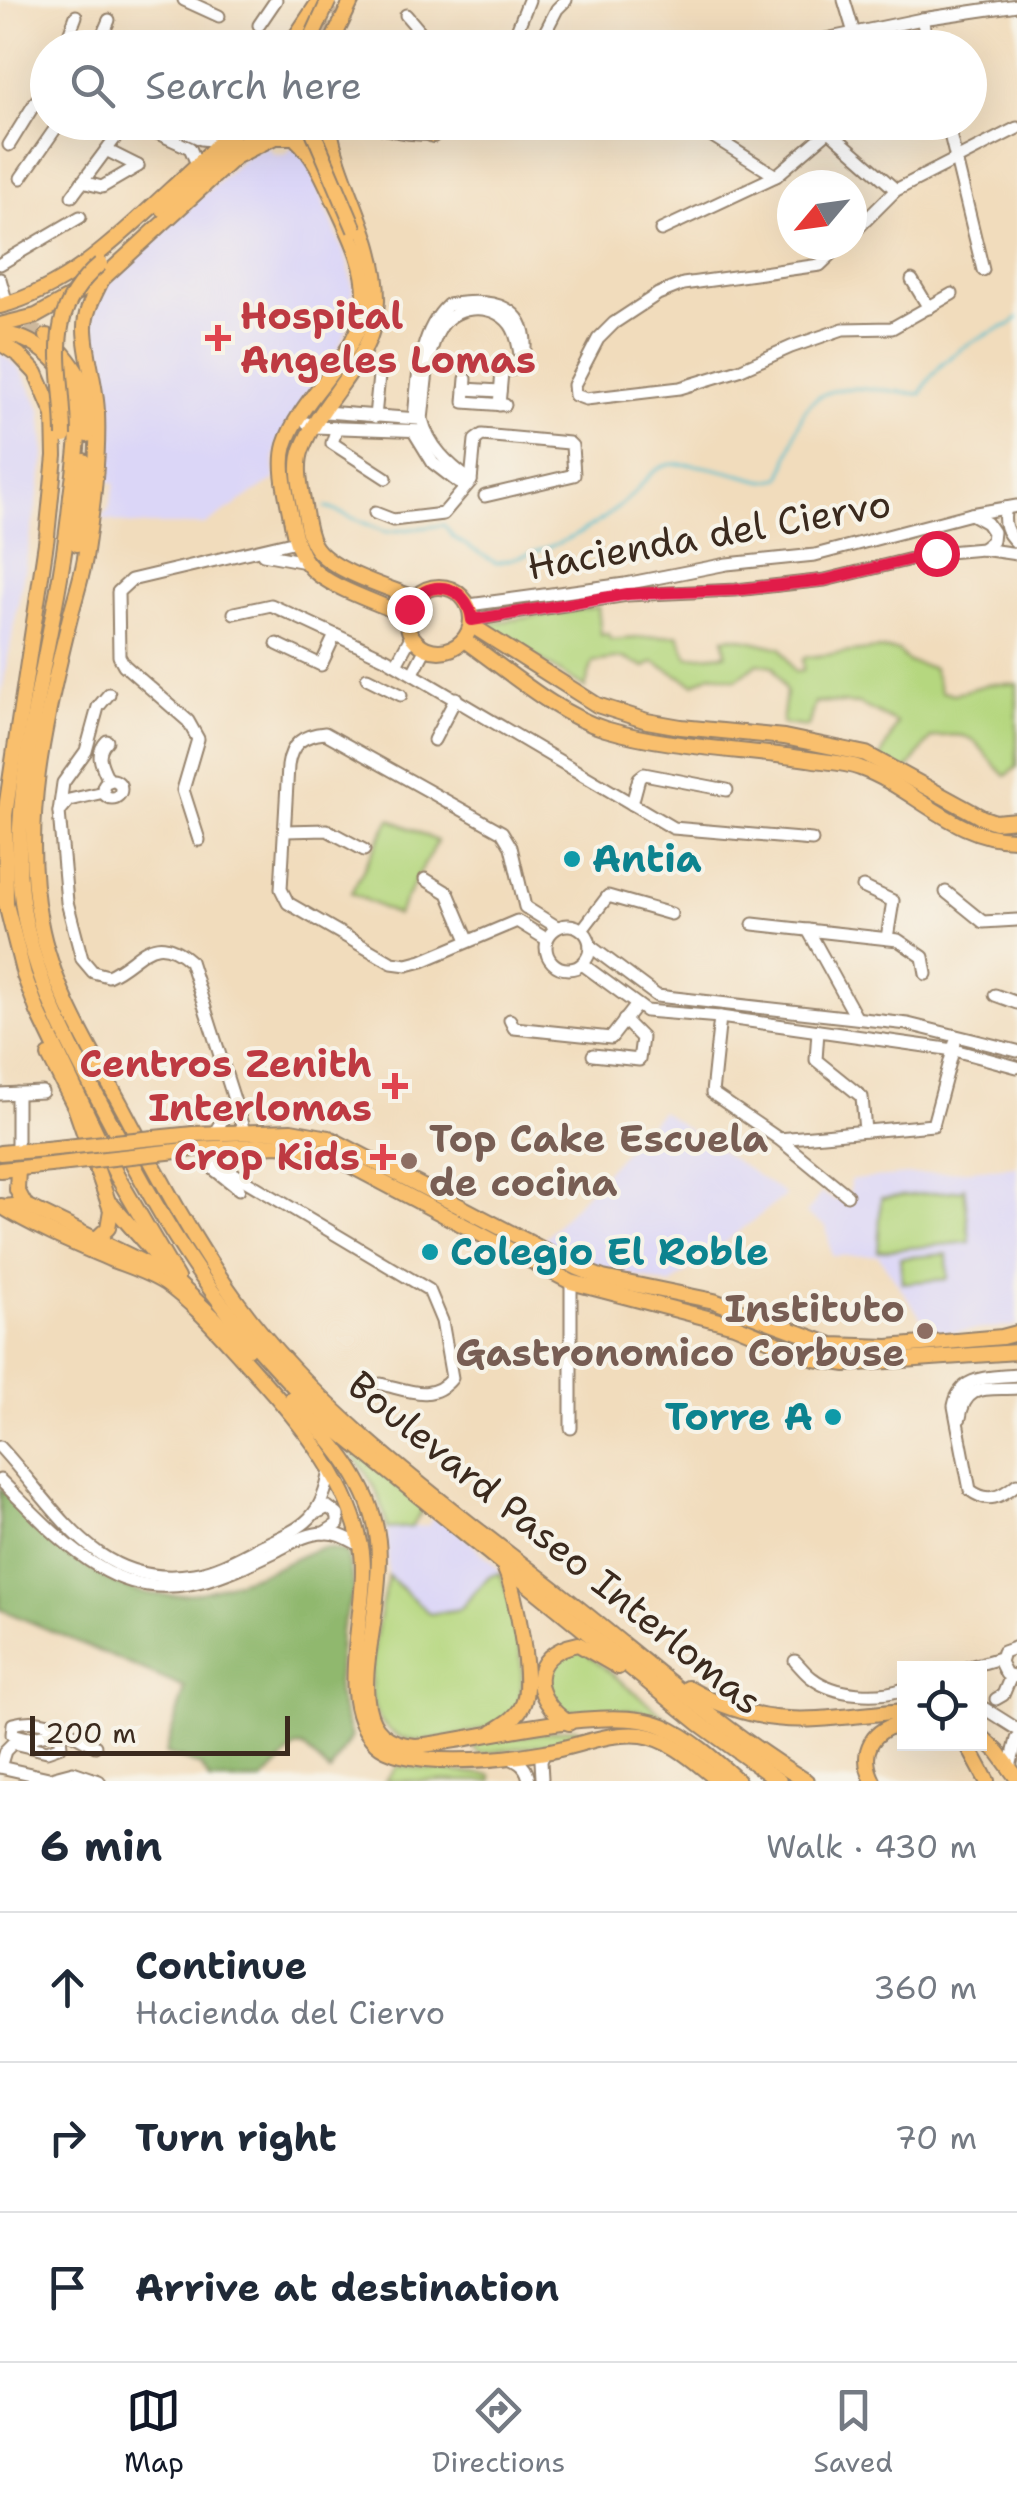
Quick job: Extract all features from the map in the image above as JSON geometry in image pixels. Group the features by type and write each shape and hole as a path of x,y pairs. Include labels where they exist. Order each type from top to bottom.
{"main road":[{"path":"301,30 320,0"},
{"path":"338,30 352,0"},
{"path":"319,30 337,3"},
{"path":"0,326 51,308 101,271 212,166 231,140"},
{"path":"236,157 246,140"},
{"path":"51,631 49,580 64,436 60,322 69,296 236,157 269,140"},
{"path":"297,140 317,166 358,250"},
{"path":"316,140 354,230 365,299 355,334 340,362 286,444 283,464 296,541 306,562 319,575 407,616"},
{"path":"333,140 336,161 371,260 377,302 369,340 302,450 299,468 306,520 315,548 336,565 414,598"},
{"path":"4,305 28,298 81,268 222,142"},
{"path":"317,166 324,159 336,161"},
{"name":"Boulevard Paseo Interlomas","path":"101,271 84,329 98,410 84,562 38,767 34,808 33,861 40,922 58,984 185,1224 240,1306 336,1411 420,1484 742,1739 806,1781"},
{"path":"42,290 37,301 40,306 51,308"},
{"name":"Boulevard Paseo Interlomas","path":"0,334 16,335 41,349 63,370 75,396 78,433 68,526 26,764 19,861 25,926 44,989 73,1052 162,1216 230,1316 298,1392 335,1428 502,1564 779,1781"},
{"path":"47,336 73,362 86,389 88,420 74,600"},
{"path":"0,343 36,373 54,415 55,456 5,815 4,876 13,938 24,976 55,1049 117,1176 189,1303"},
{"path":"28,659 49,580"},
{"path":"470,617 464,640 446,650 426,648 412,635 407,616 414,598 425,590 444,587 462,595 470,617 597,705 647,721 784,737 866,754 981,817 995,822 1017,820"},
{"path":"464,640 561,707 603,728 669,742 860,767 975,833 996,839 1017,838"},
{"path":"0,920 15,980 75,1107 106,1196 110,1222 91,1244"},
{"path":"0,1166 18,1169 197,1144 215,1132 312,1133 349,1146 388,1176 571,1282 737,1318 846,1347 920,1344 1017,1333"},
{"path":"0,1153 197,1144 300,1146 388,1176 603,1278 714,1301 800,1354 846,1364 1017,1352"},
{"path":"18,1169 17,1190 24,1205"},
{"path":"106,1196 126,1224 154,1245"},
{"path":"2,1206 24,1205 150,1276 189,1303 284,1404 330,1470 361,1545 364,1584 354,1691 360,1722 374,1742 394,1755 415,1759 470,1759 545,1752 615,1736 652,1737 684,1754 719,1781"},
{"path":"2,1206 175,1278 234,1335 342,1458 364,1491 375,1521 375,1610 365,1688 370,1716 391,1740 407,1746 578,1722 638,1719 665,1726 738,1781"},
{"path":"136,1259 154,1245"},
{"path":"330,1470 342,1458"},
{"path":"361,1545 378,1544"},
{"path":"490,1733 523,1706 527,1689 518,1612 502,1564"},
{"path":"588,1742 578,1722 548,1707 539,1688 542,1668 550,1657 568,1646 583,1646 667,1697"},
{"path":"650,1666 707,1699 754,1717 809,1722 897,1712"},
{"path":"874,1781 866,1762 872,1738 897,1726"},
{"path":"469,1738 463,1748 470,1759"},
{"path":"987,1743 1014,1775 996,1781"},
{"path":"971,1751 988,1781"}],"street":[{"path":"184,0 219,16"},
{"path":"517,30 529,0"},
{"path":"546,30 566,0"},
{"path":"844,0 853,30"},
{"path":"259,25 272,2"},
{"path":"869,30 1017,6"},
{"path":"406,15 419,30"},
{"path":"71,30 76,16"},
{"path":"922,19 925,30"},
{"path":"104,30 109,20"},
{"path":"9,145 30,112"},
{"path":"867,219 896,190 1016,132"},
{"path":"20,178 47,140"},
{"path":"72,196 116,140"},
{"path":"174,140 188,146 197,164"},
{"path":"206,140 222,142"},
{"path":"719,140 776,176"},
{"path":"661,230 776,176 813,140"},
{"path":"844,140 896,190"},
{"path":"952,140 982,270"},
{"path":"82,182 102,187 138,166 108,151"},
{"path":"0,264 80,217"},
{"path":"825,260 820,265 683,284 658,294 614,323 598,340 574,385 577,398 680,388 739,370 832,331 892,328 952,294"},
{"path":"0,279 4,305"},
{"path":"912,280 929,308"},
{"path":"471,480 459,483 441,472 419,425 435,339 453,313 467,308 490,310 514,329 522,368 502,372 502,405 464,402 465,384 500,391"},
{"path":"375,416 380,366"},
{"path":"325,412 419,425"},
{"path":"299,420 314,427 337,428 419,425"},
{"path":"337,428 332,443 386,478"},
{"path":"375,513 393,520 440,515 471,480 475,440 482,435 572,446 574,474 485,496"},
{"path":"1011,507 1003,519 1017,543"},
{"name":"Hacienda del Ciervo","path":"470,617 692,570 814,555 1011,507"},
{"path":"971,514 987,523 993,532 992,541 982,549"},
{"path":"200,840 182,790 198,739 188,722 124,666 119,656 118,592 131,580 296,541"},
{"name":"Hacienda del Ciervo","path":"470,617 628,594 736,590 825,580 936,553 982,549 1017,554"},
{"path":"254,554 276,554 306,562"},
{"path":"692,570 693,591"},
{"path":"234,613 271,605 391,661 672,828 812,840"},
{"path":"277,643 321,665 334,634"},
{"path":"401,695 370,679 412,635"},
{"path":"414,673 426,648"},
{"path":"561,707 570,689"},
{"path":"108,694 98,707 86,751 60,793 58,812 67,902 86,967 108,976 144,950 162,946 190,960 244,1131"},
{"path":"434,740 456,698"},
{"path":"546,939 517,921 422,961 392,964 303,914 288,903 282,889 290,753 308,734 325,733 502,832 512,846 525,907 557,927 574,925 582,930 590,946 657,996 856,1017 958,1034 1017,1050"},
{"path":"58,812 69,800 106,786 99,752 107,741"},
{"path":"632,804 639,778 644,774 727,790"},
{"path":"70,775 77,788 88,795"},
{"path":"284,830 327,830 364,850"},
{"path":"425,879 448,893 468,940"},
{"path":"864,887 899,904 887,938"},
{"path":"946,892 983,922 1017,920"},
{"path":"582,930 608,896 671,914"},
{"path":"753,924 898,940 923,957 926,974"},
{"path":"557,927 546,939 546,950 550,961 560,968 572,969 582,964 590,946"},
{"path":"808,930 856,1017"},
{"path":"582,964 646,1011 720,1017 954,1050 1017,1066"},
{"path":"995,996 1017,1003"},
{"path":"510,1020 514,1028 610,1038 636,1006"},
{"path":"720,1017 712,1093 779,1139 847,1195"},
{"path":"592,1055 640,1060 642,1038 624,1020"},
{"path":"818,1031 816,1060 862,1097 865,1131"},
{"path":"779,1139 933,1125 958,1034"},
{"path":"0,1094 42,1092"},
{"path":"17,1094 17,1152"},
{"path":"215,1132 233,1101"},
{"path":"17,1134 42,1150"},
{"path":"197,1144 216,1170 239,1189"},
{"path":"216,1170 226,1170 288,1204 428,1290 442,1321 452,1378 442,1391 430,1394 381,1384"},
{"path":"571,1282 571,1428"},
{"path":"1017,1375 963,1384 956,1393 954,1406 970,1490 984,1499 1001,1498 1017,1484"},
{"path":"959,1422 967,1396 976,1391 1017,1388"},
{"path":"0,1447 79,1540 123,1568 144,1574 194,1574 218,1567 294,1531 328,1508 336,1512 338,1524 324,1533"},
{"path":"313,1516 323,1500 330,1470"},
{"path":"3,1483 18,1482 22,1472"},
{"path":"3,1483 76,1552 101,1569 143,1584 195,1585 223,1577 299,1539 324,1533 335,1533 361,1545"},
{"path":"987,1704 1003,1695 1014,1677 1000,1667 1000,1658 1007,1648 1017,1646"},
{"path":"987,1662 1000,1658"},
{"path":"795,1661 813,1680 834,1688 864,1694 897,1690"},
{"path":"987,1706 1017,1729"},
{"path":"95,1746 67,1728 26,1721 13,1724 11,1731 28,1738 52,1733 62,1741 58,1750 13,1744 5,1752 0,1767 58,1779 73,1772 99,1781"},
{"path":"40,1736 41,1750"},
{"path":"1014,1775 1017,1739"},
{"path":"542,1778 545,1752"},
{"path":"508,1757 521,1762 528,1781"}],"shaded area":[{"name":"Hospital Angeles Lomas","path":"266,146 274,154 285,155 293,147 305,154 347,261 353,289 346,333 278,444 275,479 205,525 133,525 98,518 108,511 115,484 101,477 100,378 91,327 93,312 107,284 245,157"},
{"path":"0,352 21,370 41,409 45,457 0,702"},
{"path":"661,1111 786,1195 670,1285 584,1263 542,1241"},
{"path":"1017,1166 1017,1326 932,1334 878,1255 832,1256 826,1226 806,1214 821,1193 834,1200 845,1199 850,1192 850,1180"},
{"path":"437,1511 500,1573 488,1576 460,1610 429,1614 388,1576 387,1529 428,1526"}],"green space":[{"path":"598,607 601,635 608,634 610,640 678,635 688,657 726,654 724,638 735,637 781,648 795,672 803,671 803,659 807,657 878,649 898,651 908,662 933,668 941,692 954,694 989,684 1017,684 1017,767 1006,776 975,742 948,736 931,738 905,773 880,759 897,723 859,704 815,702 808,727 782,724 786,692 773,666 758,663 736,680 712,674 694,684 654,662 645,667 623,658 593,662 585,688 484,624"},
{"path":"390,819 437,841 397,915 351,893"},
{"path":"964,1186 970,1242 878,1251 881,1198 963,1190"},
{"path":"947,1254 948,1279 902,1283 900,1258"},
{"path":"331,1430 424,1508 412,1527 387,1529 374,1487"},
{"path":"0,1488 82,1564 131,1589 157,1595 217,1588 319,1549 347,1552 354,1589 340,1632 337,1693 351,1737 330,1772 302,1746 296,1747 263,1781 210,1781 201,1766 165,1754 185,1688 0,1609"},
{"path":"500,1573 515,1623 522,1666 519,1702 513,1714 482,1729 439,1739 418,1741 393,1733 376,1713 371,1683 388,1576 430,1614 460,1609 489,1576"},
{"path":"576,1649 668,1719 640,1710 560,1711 548,1694 547,1672 556,1658"},
{"path":"575,1728 582,1733 578,1739 480,1754 474,1748 479,1742"},
{"path":"397,1766 491,1775 492,1781 385,1781"}],"waterway":[{"path":"326,507 386,532 444,525 454,538 496,563 515,558 586,530 666,465 697,465 765,481 781,478 800,420 814,400 841,389 858,388 921,394 948,359 1017,318"}],"tunnel":[{"path":"331,30 338,10"},
{"path":"6,321 47,336"}],"place":[{"name":"Hospital Angeles Lomas","path":"218,338"},
{"name":"Antia","path":"572,859"},
{"name":"Centros Zenith Interlomas","path":"395,1086"},
{"name":"Crop Kids","path":"383,1157"},
{"name":"Top Cake Escuela de cocina","path":"409,1161"},
{"name":"Colegio El Roble","path":"430,1252"},
{"name":"Instituto Gastronomico Corbuse","path":"925,1331"},
{"name":"Torre A","path":"833,1417"}],"route":[{"path":"409,609 414,598 434,587 462,595 472,620 628,594 736,590 825,580 936,553"}]}
